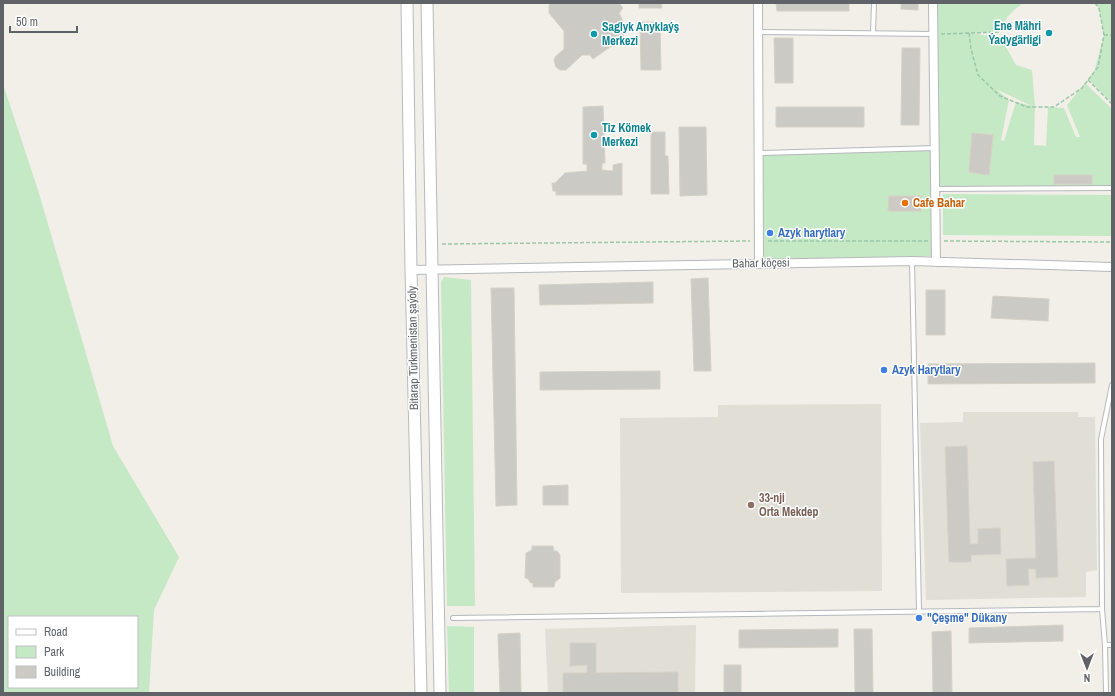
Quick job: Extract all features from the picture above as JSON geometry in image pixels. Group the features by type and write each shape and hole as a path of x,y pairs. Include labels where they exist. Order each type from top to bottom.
{"main road":[{"name":"Bitarap Türkmenistan şaýoly","path":"407,3 411,270 421,693"},
{"name":"Bitarap Türkmenistan şaýoly","path":"427,3 440,693"}],"street":[{"path":"758,3 759,264"},
{"path":"933,3 936,262"},
{"name":"Bahar köçesi","path":"411,270 912,261 1112,267"}],"lane":[{"path":"873,34 874,3"},
{"path":"758,32 934,34"},
{"path":"758,153 935,148"},
{"path":"936,189 1112,188"},
{"path":"912,261 919,611"},
{"path":"1106,693 1105,645 1102,609 1102,439 1112,385"},
{"path":"453,618 1102,609"},
{"path":"1105,645 1112,645"}],"path":[{"path":"969,33 971,49 978,75 1000,96 1027,107 1054,107 1082,88 1098,67 1104,35 1099,8 1095,3"},
{"path":"934,34 1000,32"},
{"path":"1104,35 1112,35"},
{"path":"1088,80 1112,104"}],"shaded area":[{"name":"33-nji Orta Mekdep","path":"881,404 882,591 621,593 620,418 718,417 718,405"},
{"path":"963,412 1078,412 1078,417 1095,417 1097,570 1086,572 1086,597 926,600 920,423 963,422"},
{"path":"696,625 695,693 548,693 545,629"}],"green space":[{"path":"933,3 1023,3 1009,16 1000,32 972,33 1001,38 1016,65 1032,70 1035,107 1034,145 1046,146 1048,107 1064,108 1076,137 1080,137 1067,105 1085,83 1112,109 1112,188 936,189","holes":["996,89 1032,106 1016,102 1004,141 1001,140 1009,100"]},
{"path":"1095,3 1112,3 1112,103 1088,79 1094,72 1104,35 1099,8"},
{"path":"3,84 38,190 113,446 179,557 154,610 149,693 3,693"},
{"path":"931,148 933,256 764,259 762,151"},
{"path":"943,194 1112,195 1112,236 943,235"},
{"path":"444,277 471,280 475,606 447,606 441,282"},
{"path":"447,626 474,627 474,693 449,693"}],"building":[{"name":"Saglyk Anyklaýş Merkezi","path":"551,3 619,3 623,8 619,13 625,25 623,38 593,59 590,55 582,55 566,70 560,70 556,67 554,60 555,57 564,49 564,31 549,13 549,5"},
{"path":"639,3 661,3 662,8 639,8"},
{"path":"776,3 849,3 849,11 777,11"},
{"path":"901,3 918,3 918,10 901,9"},
{"path":"640,22 660,22 661,70 641,70"},
{"path":"774,38 793,38 793,83 775,83"},
{"path":"902,48 920,48 919,125 901,125"},
{"name":"Tiz Kömek Merkezi","path":"603,106 605,163 602,163 602,170 613,171 613,165 622,163 622,195 556,195 556,191 553,191 552,183 555,183 565,173 587,171 587,164 583,164 583,107"},
{"path":"776,107 864,107 864,127 776,127"},
{"path":"679,127 706,127 707,195 680,196"},
{"path":"651,132 665,132 665,156 668,156 669,194 651,194"},
{"path":"972,133 993,135 989,175 969,172"},
{"path":"1054,175 1092,175 1092,184 1054,184"},
{"name":"Cafe Bahar","path":"889,196 921,196 921,211 888,211"},
{"path":"708,278 711,371 694,371 691,279"},
{"path":"653,282 653,303 540,305 539,285"},
{"path":"491,288 514,288 517,505 496,506"},
{"path":"926,290 945,290 945,335 926,335"},
{"path":"993,296 1049,299 1048,321 991,318"},
{"path":"1095,363 1095,383 928,384 928,364"},
{"path":"660,371 660,389 540,390 540,372"},
{"path":"967,446 970,544 978,544 978,529 1000,528 1001,554 971,555 971,562 949,562 945,447"},
{"path":"1054,461 1058,577 1036,578 1036,569 1028,569 1029,585 1007,586 1006,559 1036,558 1033,462"},
{"path":"568,485 568,505 543,505 543,486"},
{"path":"532,546 553,546 554,551 557,551 560,555 560,578 555,582 554,587 533,587 533,583 525,578 526,553 532,550"},
{"path":"1063,625 1063,641 969,643 969,628"},
{"path":"838,629 838,647 739,648 739,630"},
{"path":"854,629 872,629 873,693 855,693"},
{"path":"951,631 952,693 933,693 932,632"},
{"path":"520,633 521,693 500,693 498,634"},
{"path":"570,643 596,643 596,673 678,672 678,693 563,693 563,673 587,673 587,665 570,666"},
{"path":"724,665 741,665 741,693 724,693"}],"place":[{"name":"Ene Mähri Ýadygärligi","path":"1049,33"},
{"name":"Saglyk Anyklaýş Merkezi","path":"594,34"},
{"name":"Tiz Kömek Merkezi","path":"594,135"},
{"name":"Cafe Bahar","path":"905,203"},
{"name":"Azyk harytlary","path":"770,233"},
{"name":"Azyk Harytlary","path":"884,370"},
{"name":"33-nji Orta Mekdep","path":"751,505"},
{"name":"\"Çeşme\" Dükany","path":"919,618"}]}
